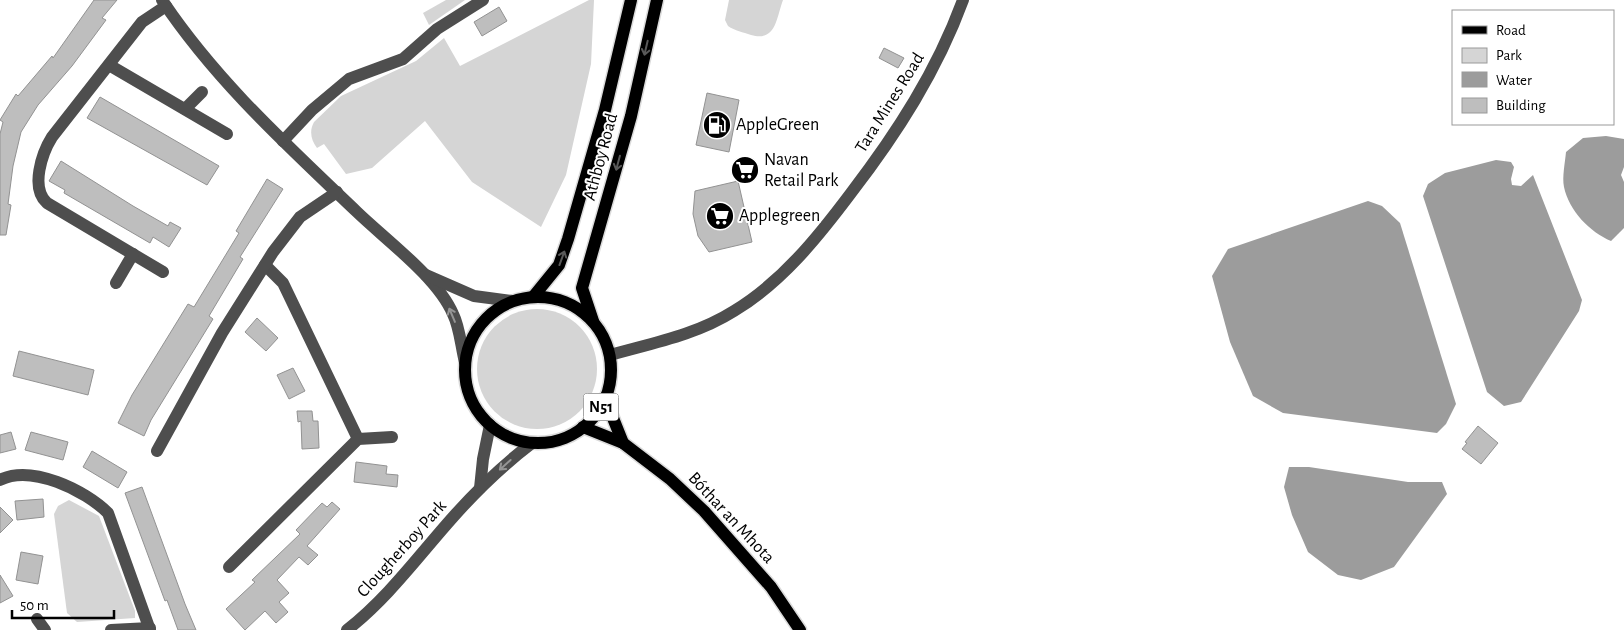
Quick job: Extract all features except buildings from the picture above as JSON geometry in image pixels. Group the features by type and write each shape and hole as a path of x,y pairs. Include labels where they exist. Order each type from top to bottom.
{"main road":[{"name":"Athboy Road","path":"533,297 559,265 568,239 605,110 631,0"},
{"name":"Athboy Road","path":"593,321 582,288 631,116 657,0"},
{"name":"N51","path":"533,297 555,299 577,308 593,321 602,335 610,355 611,376 607,395 598,412 583,427 570,436 551,442 532,443 506,436 490,425 475,408 468,392 465,362 474,332 484,319 512,301 533,297"},
{"name":"N51","path":"607,395 611,413 623,443"},
{"name":"Bóthar an Mhota","path":"583,427 623,443 670,479 704,511 752,564 789,612 800,630"}],"street":[{"path":"278,136 342,85 364,72 402,59 437,29 483,0"},
{"name":"Tara Mines Road","path":"610,355 691,333 734,311 783,274 835,215 896,131 933,71 963,0"},
{"path":"163,272 47,203 40,196 38,187 43,156 49,142 144,19 164,3 193,45 216,72 278,136 426,275 453,314 465,362"},
{"path":"109,65 227,134"},
{"path":"185,109 202,92"},
{"path":"157,451 222,333 265,265 300,217 337,192"},
{"path":"116,282 133,254"},
{"path":"265,265 283,283 358,439"},
{"path":"426,275 474,296 512,301"},
{"path":"480,488 482,459 490,425"},
{"path":"228,566 358,439 392,437"},
{"name":"Clougherboy Park","path":"347,630 366,616 407,573 480,488 532,443"},
{"path":"0,480 14,474 35,475 95,500 108,513 150,629 111,630"},
{"path":"37,619 45,630"}],"green space":[{"path":"446,0 465,0 429,25 423,13"},
{"path":"589,0 594,0 591,64 566,175 541,227 472,182 425,121 372,168 346,174 324,144 317,148 313,142 311,135 312,125 341,96 416,61 444,38 460,66"},
{"path":"729,0 783,0 774,27 766,35 759,36 751,35 728,26 725,20"},
{"path":"537,309 549,310 560,314 570,319 579,327 587,336 592,346 596,357 596,381 592,392 587,402 579,411 570,419 560,424 549,428 537,429 525,428 514,424 504,419 495,411 487,402 482,392 478,381 477,369 478,357 482,346 487,336 495,327 504,319 514,314 525,310"},
{"path":"69,500 99,516 135,611 135,618 77,622 67,613 54,514 58,506"}],"water":[{"path":"1606,136 1624,139 1624,167 1621,175 1624,182 1624,228 1611,241 1596,232 1582,220 1570,204 1563,183 1566,152 1583,138"},
{"path":"1496,160 1511,162 1514,167 1511,179 1512,185 1521,186 1533,175 1582,300 1579,311 1521,402 1504,406 1487,392 1423,196 1428,184 1445,173"},
{"path":"1368,201 1382,206 1400,223 1456,404 1446,424 1437,433 1283,413 1253,396 1230,342 1212,276 1228,249"},
{"path":"1289,467 1309,467 1408,482 1442,482 1447,494 1394,567 1361,580 1338,575 1308,552 1292,515 1284,487"}],"place":[{"name":"AppleGreen","path":"717,125"},
{"name":"Navan Retail Park","path":"745,170"},
{"name":"Applegreen","path":"720,216"}]}
